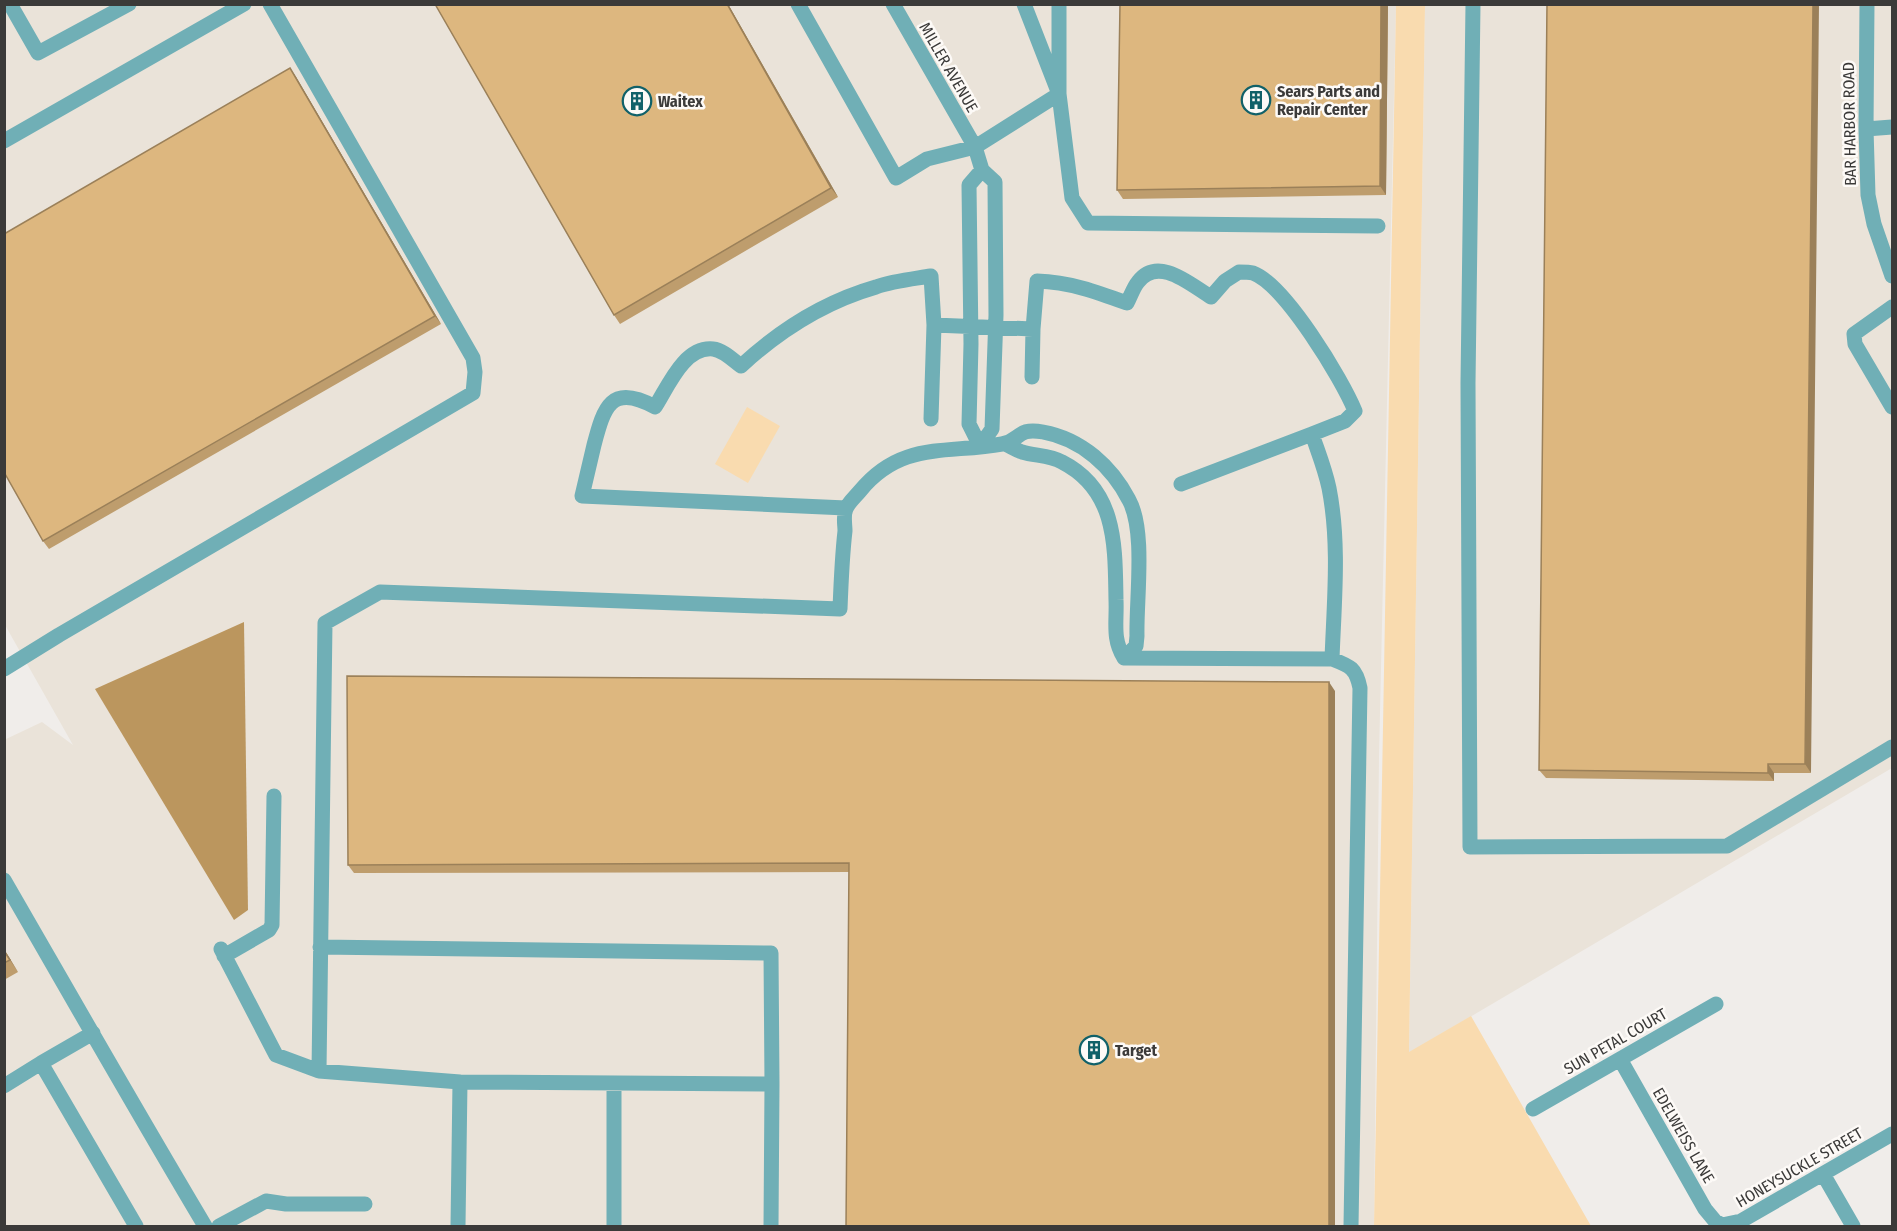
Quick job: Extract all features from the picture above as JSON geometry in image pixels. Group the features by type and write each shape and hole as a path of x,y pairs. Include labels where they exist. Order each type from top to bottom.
{"street":[{"path":"10,4 38,53 129,4"},
{"path":"4,141 244,4"},
{"path":"4,669 473,393 475,372 473,358 270,4"},
{"path":"798,4 896,178 927,159 975,147 1059,94"},
{"name":"MILLER AVENUE","path":"892,4 975,147 982,170 995,182 992,429 980,446"},
{"path":"1024,4 1059,94"},
{"path":"1059,4 1059,94 1072,198 1088,223 1378,226"},
{"path":"1473,4 1468,383 1470,847 1727,846 1893,747"},
{"name":"BAR HARBOR ROAD","path":"1868,4 1866,129 1868,195 1874,224 1893,276"},
{"path":"1866,129 1893,127"},
{"path":"980,446 969,424 969,185 982,170"},
{"path":"1032,377 1037,281 1060,282 1088,288 1127,303 1137,283 1146,273 1160,270 1174,275 1211,297 1225,280 1239,272 1253,273 1269,285 1296,315 1331,363 1355,411 1345,421 1181,484"},
{"path":"846,508 582,496 601,417 610,403 621,397 633,397 655,407 683,363 699,351 714,349 741,366 763,346 817,309 877,286 931,276 933,325 931,419"},
{"path":"1893,307 1854,334 1855,344 1893,407"},
{"path":"933,325 1033,329"},
{"path":"319,1071 325,623 380,592 840,609 846,508 867,482 888,465 910,456 935,450 1005,444 1027,430 1046,433 1072,442 1096,457 1114,475 1131,503 1138,535 1137,636 1136,646 1124,658"},
{"path":"1312,434 1329,488 1335,541 1332,659"},
{"path":"1005,444 1022,452 1061,461 1079,473 1098,492 1110,518 1115,570 1116,644 1124,658"},
{"path":"1124,658 1332,659 1352,668 1358,676 1360,688 1351,1227"},
{"path":"274,796 272,925 265,933 222,952 276,1055 319,1071 460,1082 772,1084"},
{"path":"4,880 205,1227"},
{"path":"320,947 771,953 771,1227"},
{"name":"SUN PETAL COURT","path":"1533,1109 1716,1004"},
{"path":"4,1086 93,1033"},
{"name":"EDELWEISS LANE","path":"1620,1059 1705,1209 1722,1225"},
{"path":"41,1063 136,1227"},
{"path":"458,1227 460,1082"},
{"path":"614,1083 614,1227"},
{"name":"HONEYSUCKLE STREET","path":"1722,1225 1741,1221 1893,1134"},
{"path":"1823,1174 1853,1227"},
{"path":"219,1227 266,1201 286,1204 365,1204"}],"shaded area":[{"path":"5,5 1396,5 1379,757 1374,1226 5,1226 4,740 42,722 73,745 5,625"},
{"path":"1396,5 1425,5 1409,1052 1471,1016 1591,1226 1374,1226"},
{"path":"1425,5 1892,5 1892,768 1409,1053"},
{"path":"747,407 780,426 748,483 715,464"},
{"path":"244,622 248,910 234,920 95,689"}],"building":[{"name":"Waitex","path":"435,4 727,4 831,188 614,315"},
{"name":"Sears Parts and Repair Center","path":"1120,4 1381,4 1380,186 1117,190"},
{"path":"1547,4 1813,4 1805,764 1768,764 1768,773 1539,770"},
{"path":"290,68 435,316 43,541 4,472 4,234"},
{"name":"Target","path":"347,676 1329,682 1329,1227 846,1227 849,863 348,865"},
{"path":"4,951 10,960 4,963"}],"place":[{"name":"Sears Parts and Repair Center","path":"1256,100"},
{"name":"Waitex","path":"637,101"},
{"name":"Target","path":"1094,1050"}]}
